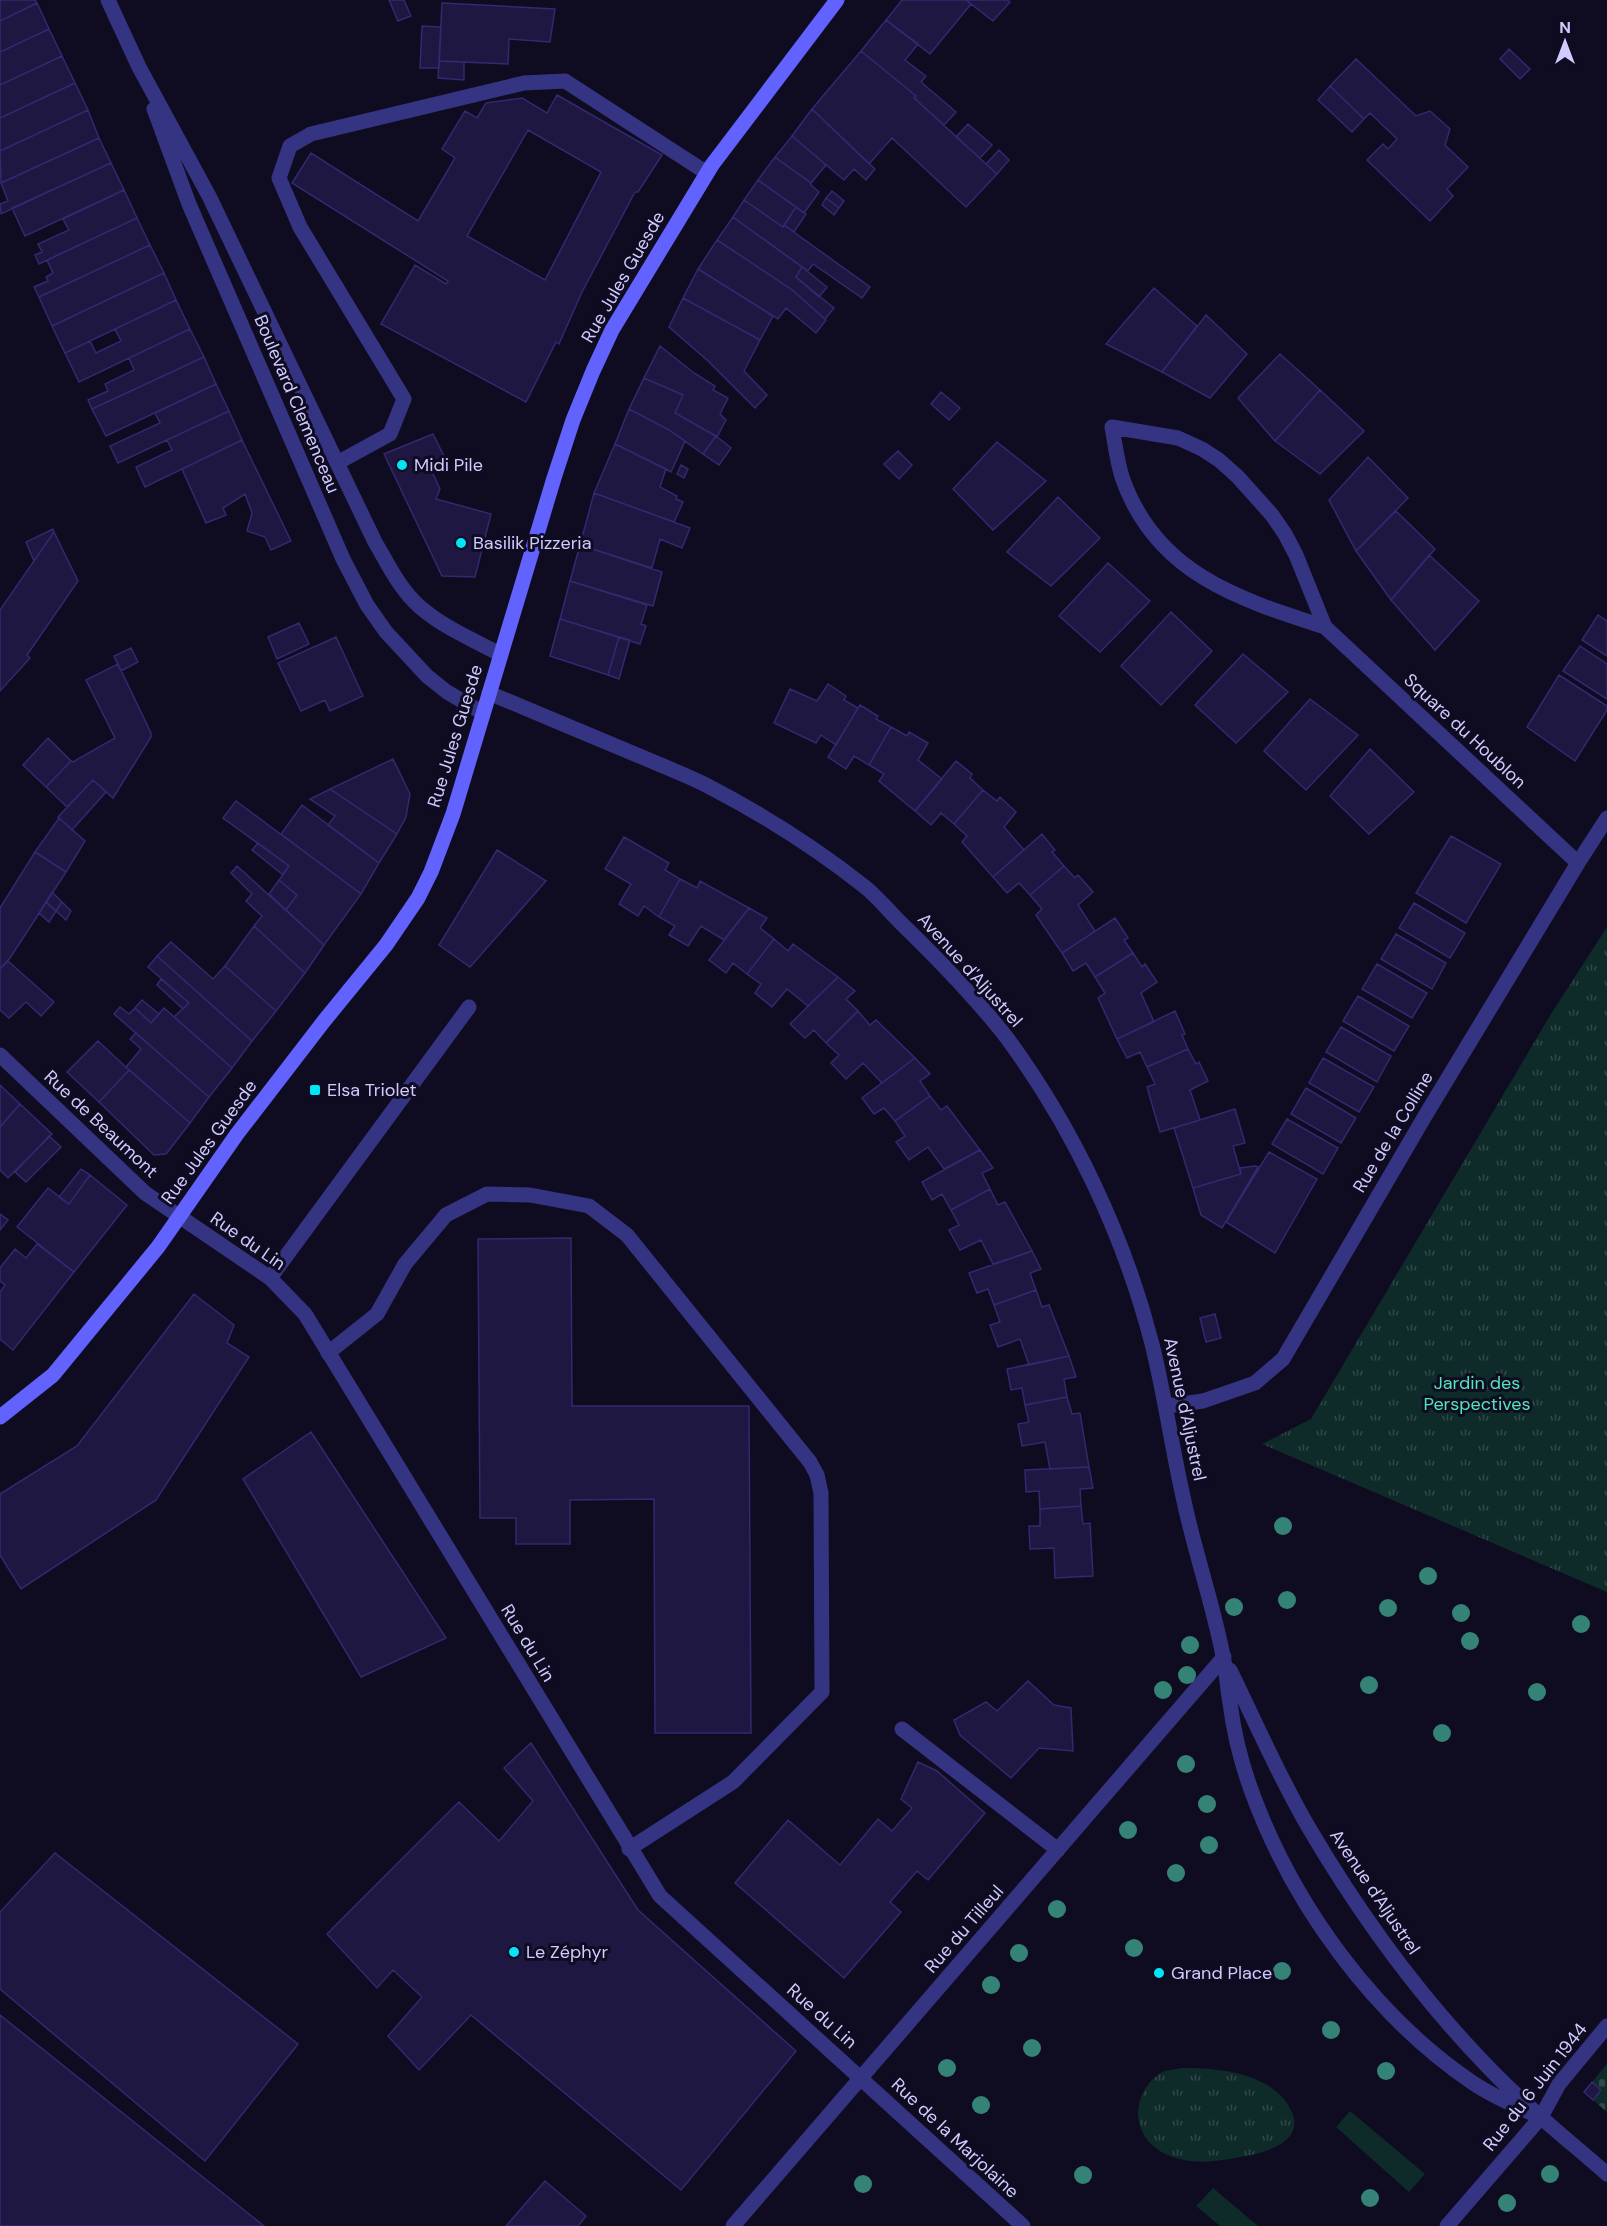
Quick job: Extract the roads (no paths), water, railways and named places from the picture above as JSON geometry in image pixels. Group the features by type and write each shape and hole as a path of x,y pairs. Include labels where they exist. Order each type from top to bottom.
{"main road":[{"name":"Rue Jules Guesde","path":"0,1417 53,1375 158,1246 285,1071 386,945 418,898 431,872 453,814 573,420 612,330 707,173 837,0"}],"street":[{"name":"Boulevard Clemenceau","path":"108,0 139,67 209,196 375,542 398,581 418,606 446,625 500,654"},
{"name":"Boulevard Clemenceau","path":"139,67 189,204 343,559 367,605 386,632 427,676 447,692 483,713"},
{"path":"337,463 390,434 404,399 300,228 279,178 290,146 311,134 473,95 524,83 565,81 707,173"},
{"name":"Square du Houblon","path":"1325,627 1256,605 1233,595 1213,584 1170,552 1142,519 1131,498 1122,476 1112,427 1178,438 1219,460 1238,477 1272,515 1285,534 1296,555 1325,627 1578,863"},
{"name":"Avenue d'Aljustrel","path":"489,693 703,783 763,816 817,851 869,890 952,974 1006,1038 1048,1101 1086,1170 1132,1280 1151,1341 1167,1406 1183,1499 1224,1657 1230,1708 1252,1792 1275,1847 1324,1932 1356,1973 1420,2040 1471,2082 1502,2100 1540,2117"},
{"name":"Rue de la Colline","path":"1167,1406 1211,1399 1255,1383 1283,1359 1377,1195 1607,818"},
{"path":"270,1278 469,1007"},
{"name":"Rue de Beaumont","path":"0,1055 145,1193 179,1217"},
{"path":"328,1353 377,1314 405,1264 446,1215 487,1194 530,1195 589,1206 627,1235 810,1461 817,1475 821,1493 822,1692 733,1782 630,1849"},
{"name":"Rue du Lin","path":"179,1217 270,1278 305,1314 660,1896 862,2078"},
{"name":"Avenue d'Aljustrel","path":"1224,1657 1300,1811 1374,1930 1447,2022 1489,2068 1540,2117 1607,2174"},
{"name":"Rue du Tilleul","path":"733,2226 1224,1657"},
{"path":"902,1729 1058,1850"},
{"name":"Rue du 6 Juin 1944","path":"1447,2226 1540,2117 1559,2084 1607,2026"},
{"name":"Rue de la Marjolaine","path":"862,2078 1023,2226"}],"place":[{"name":"Midi Pile","path":"402,465"},
{"name":"Basilik Pizzeria","path":"461,543"},
{"name":"Elsa Triolet","path":"315,1090"},
{"name":"Le Zéphyr","path":"514,1952"},
{"name":"Grand Place","path":"1159,1973"}],"park label":[{"name":"Jardin des Perspectives","path":"1477,1393"}]}
